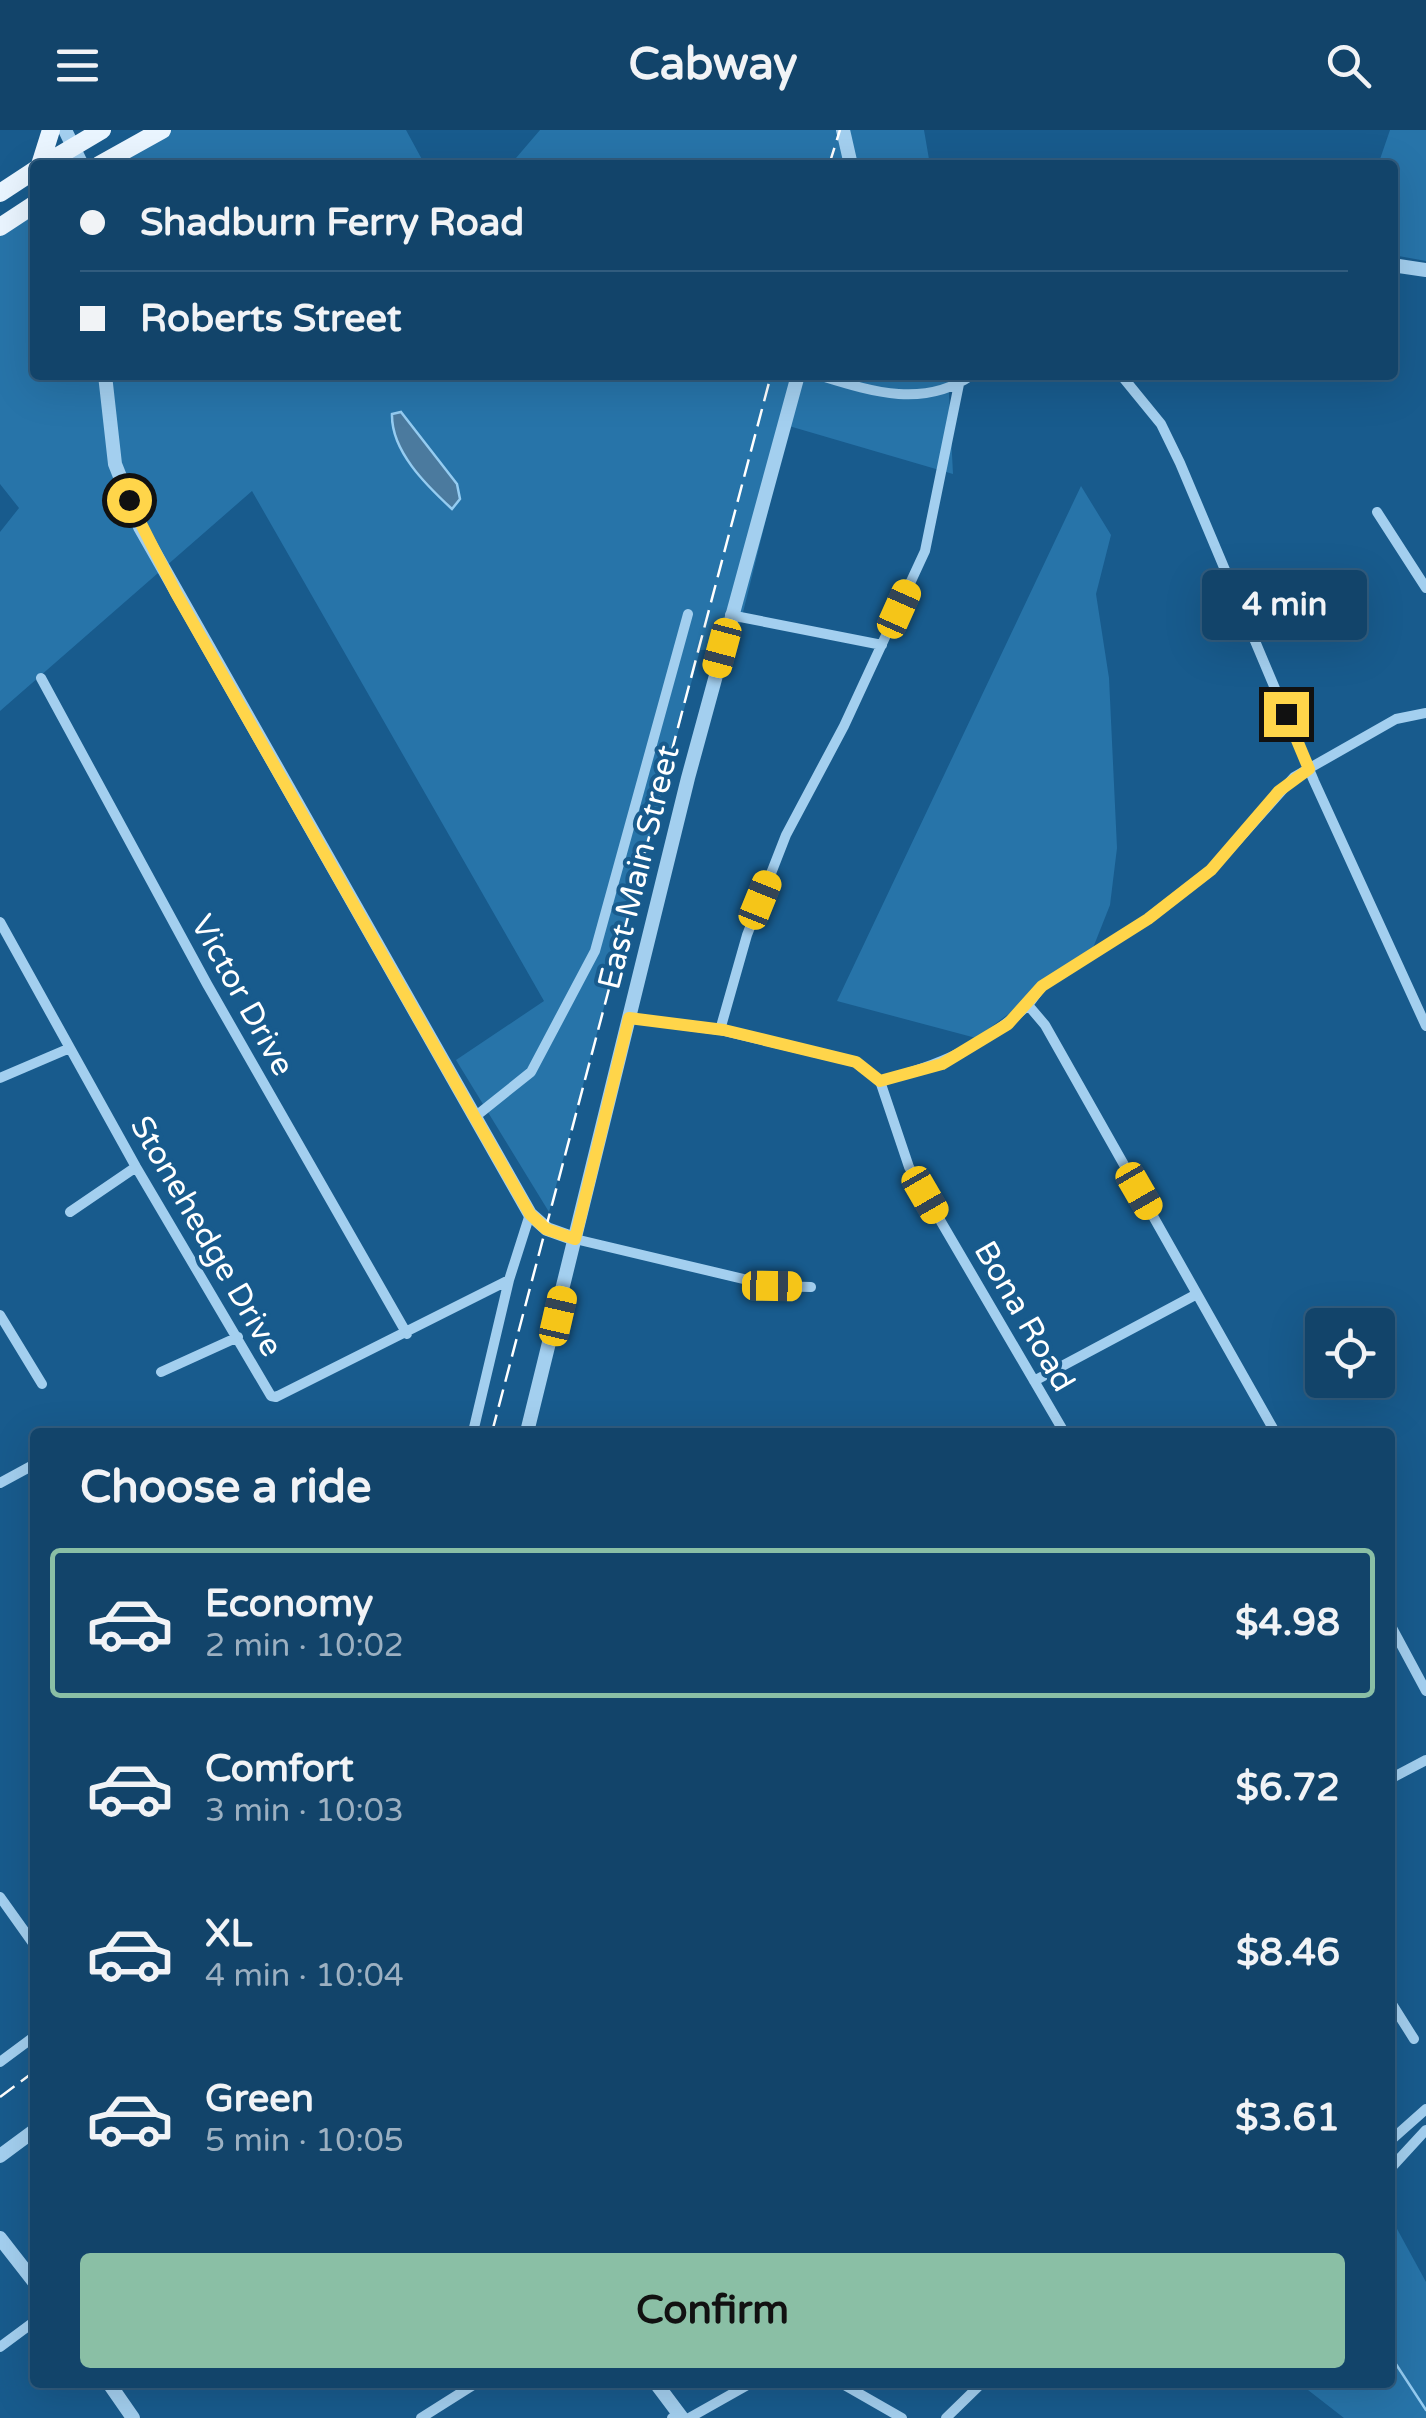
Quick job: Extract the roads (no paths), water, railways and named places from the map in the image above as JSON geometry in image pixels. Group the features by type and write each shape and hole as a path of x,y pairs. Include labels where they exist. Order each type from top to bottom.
{"main road":[{"path":"42,160 52,140 51,130"},
{"path":"46,160 70,138 102,130"},
{"path":"112,160 162,130"},
{"path":"0,193 30,173"},
{"path":"0,227 30,208"}],"street":[{"path":"843,130 849,160"},
{"path":"1398,267 1426,270"},
{"path":"106,380 114,464 140,527 530,1214 546,1229 575,1239 772,1286 811,1287"},
{"name":"East Main Street","path":"528,1428 730,616 797,380"},
{"path":"837,380 898,396 965,380"},
{"path":"1126,380 1161,424 1180,464 1309,769 1426,1026"},
{"path":"720,1030 746,935 786,834 925,551 959,384"},
{"path":"1377,512 1426,588"},
{"path":"476,1116 519,1085 540,1059 595,951 688,614"},
{"path":"730,616 882,645"},
{"name":"Victor Drive","path":"41,678 207,984 407,1334"},
{"path":"629,1018 720,1030 856,1062 880,1081 942,1064 1008,1024 1042,986 1148,919 1211,870 1279,791 1309,769 1396,718 1426,713"},
{"name":"Stonehedge Drive","path":"0,922 136,1167 276,1398 509,1280"},
{"path":"1028,1005 1045,1025 1274,1428"},
{"path":"0,1078 70,1048"},
{"name":"Bona Road","path":"880,1081 909,1167 1062,1428"},
{"path":"70,1212 136,1167"},
{"path":"474,1428 509,1280 530,1214"},
{"path":"1034,1381 1197,1294"},
{"path":"0,1315 4,1333 42,1384"},
{"path":"161,1372 238,1338"},
{"path":"0,1483 30,1467"},
{"path":"1395,1633 1426,1691"},
{"path":"1395,1776 1426,1760"},
{"path":"0,1897 30,1939"},
{"path":"1395,2009 1414,2039"},
{"path":"0,2062 30,2040"},
{"path":"1395,2137 1426,2110"},
{"path":"1395,2164 1426,2130"},
{"path":"0,2156 30,2134"},
{"path":"0,2238 30,2277"},
{"path":"0,2347 30,2325"},
{"path":"112,2388 133,2418"},
{"path":"428,2416 469,2388"},
{"path":"660,2388 685,2418 742,2388"},
{"path":"850,2388 902,2418"},
{"path":"946,2418 977,2388"}],"waterway":[{"path":"1395,2363 1426,2410"}],"railway":[{"path":"831,160 840,130"},
{"path":"493,1428 770,380"},
{"path":"0,2097 30,2075"}]}
